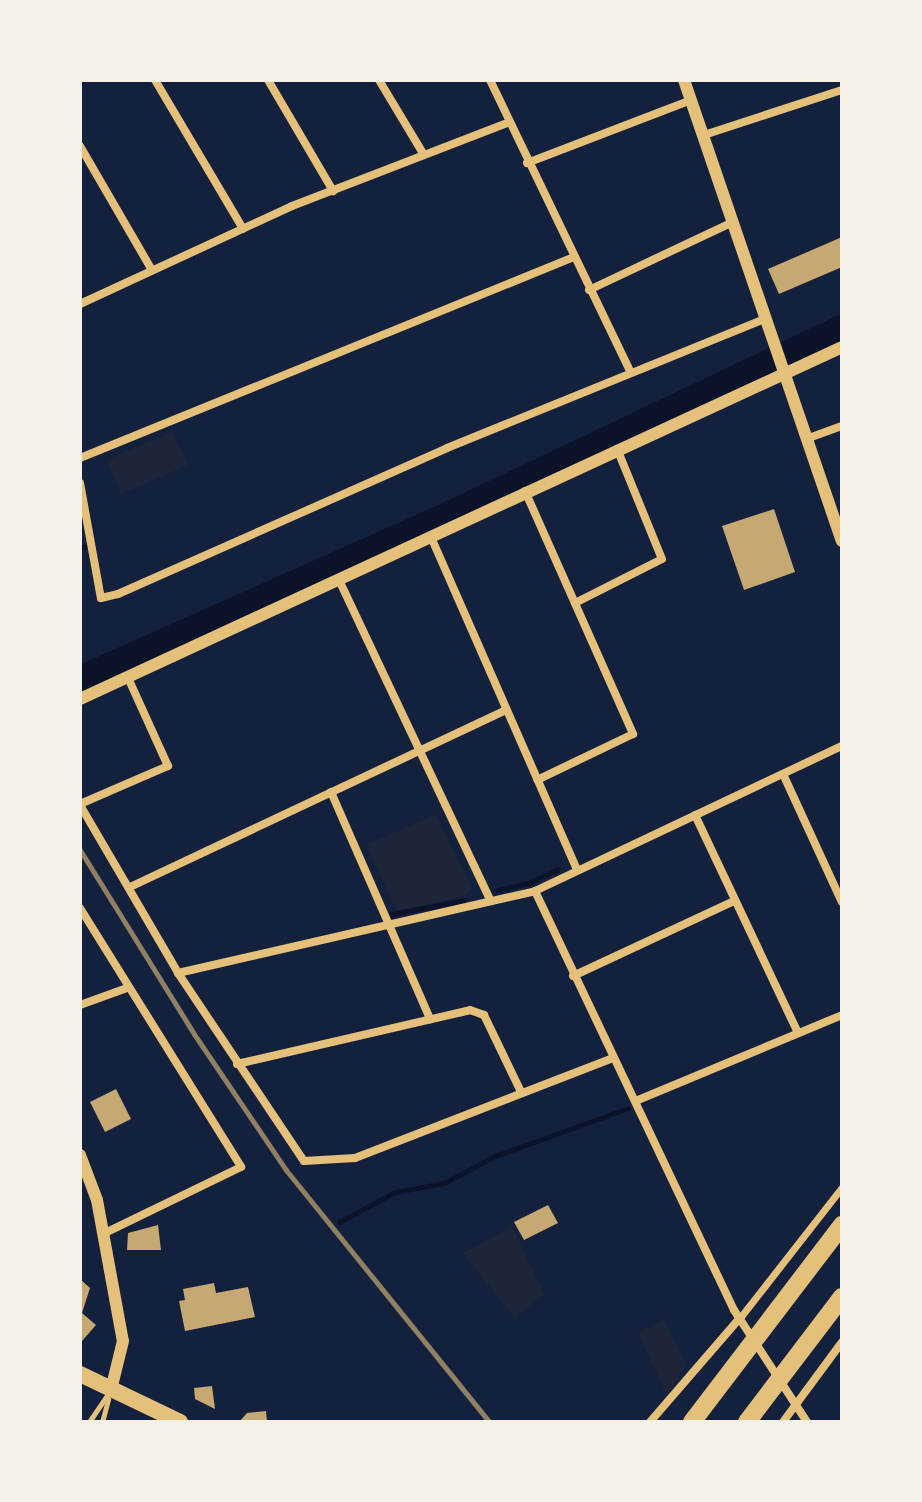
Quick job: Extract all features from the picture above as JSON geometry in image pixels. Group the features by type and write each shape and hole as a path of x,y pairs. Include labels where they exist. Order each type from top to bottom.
{"highway":[{"path":"692,1422 842,1225"},
{"path":"747,1422 842,1297"},
{"path":"80,1374 180,1422"}],"street":[{"path":"155,80 243,229"},
{"path":"268,80 333,191"},
{"path":"379,80 424,155"},
{"path":"490,80 507,123 630,371"},
{"path":"684,80 806,439 838,513 842,541"},
{"path":"704,135 842,90"},
{"path":"527,163 691,100"},
{"path":"80,304 243,229 507,123"},
{"path":"80,146 152,270"},
{"path":"589,290 733,222"},
{"path":"80,458 574,257"},
{"path":"80,483 101,598 630,371 765,319"},
{"path":"80,699 617,449 780,365 842,347"},
{"path":"806,439 842,426"},
{"path":"575,603 662,559 617,449"},
{"path":"525,491 633,734 537,780"},
{"path":"431,537 577,870"},
{"path":"339,580 491,901"},
{"path":"128,678 168,766 80,805 178,973 237,1064 310,1163 355,1158 610,1059"},
{"path":"130,887 506,710"},
{"path":"178,973 535,891 842,746"},
{"path":"783,774 842,902"},
{"path":"331,792 430,1019"},
{"path":"695,815 798,1033"},
{"path":"535,891 610,1059 638,1100 739,1319 807,1422"},
{"path":"573,976 734,901"},
{"path":"80,908 241,1167 105,1233"},
{"path":"80,1005 127,988"},
{"path":"237,1064 470,1010 484,1015 521,1092"},
{"path":"638,1100 842,1015"},
{"path":"80,1155 105,1233 123,1341 111,1390"},
{"path":"654,1421 842,1187"},
{"path":"783,1422 840,1347"}],"lane":[{"path":"89,1422 111,1390"},
{"path":"102,1422 111,1390"}],"shaded area":[{"path":"173,432 188,465 121,494 107,460"},
{"path":"436,814 472,889 465,896 397,911 366,845"},
{"path":"512,1227 545,1295 514,1317 463,1253"},
{"path":"663,1319 686,1366 667,1395 638,1334"}],"building":[{"path":"842,237 842,267 779,294 768,269"},
{"path":"774,509 795,572 744,590 722,526"},
{"path":"116,1089 131,1119 105,1132 90,1102"},
{"path":"548,1205 558,1223 524,1240 514,1222"},
{"path":"158,1225 161,1250 127,1250 128,1233"},
{"path":"80,1279 90,1288 82,1313 96,1325 82,1341"},
{"path":"214,1283 216,1293 248,1287 255,1317 185,1331 179,1301 185,1300 183,1289"},
{"path":"212,1386 215,1409 195,1399 194,1388"},
{"path":"266,1411 267,1422 239,1422 247,1413"}],"waterway":[{"path":"80,682 444,520 842,331"},
{"path":"80,548 87,546"},
{"path":"498,890 529,883 558,869"},
{"path":"392,914 465,900"},
{"path":"339,1222 395,1192 444,1183 495,1156 628,1108"}],"railway":[{"path":"80,850 194,1034 286,1170 489,1422"}]}
